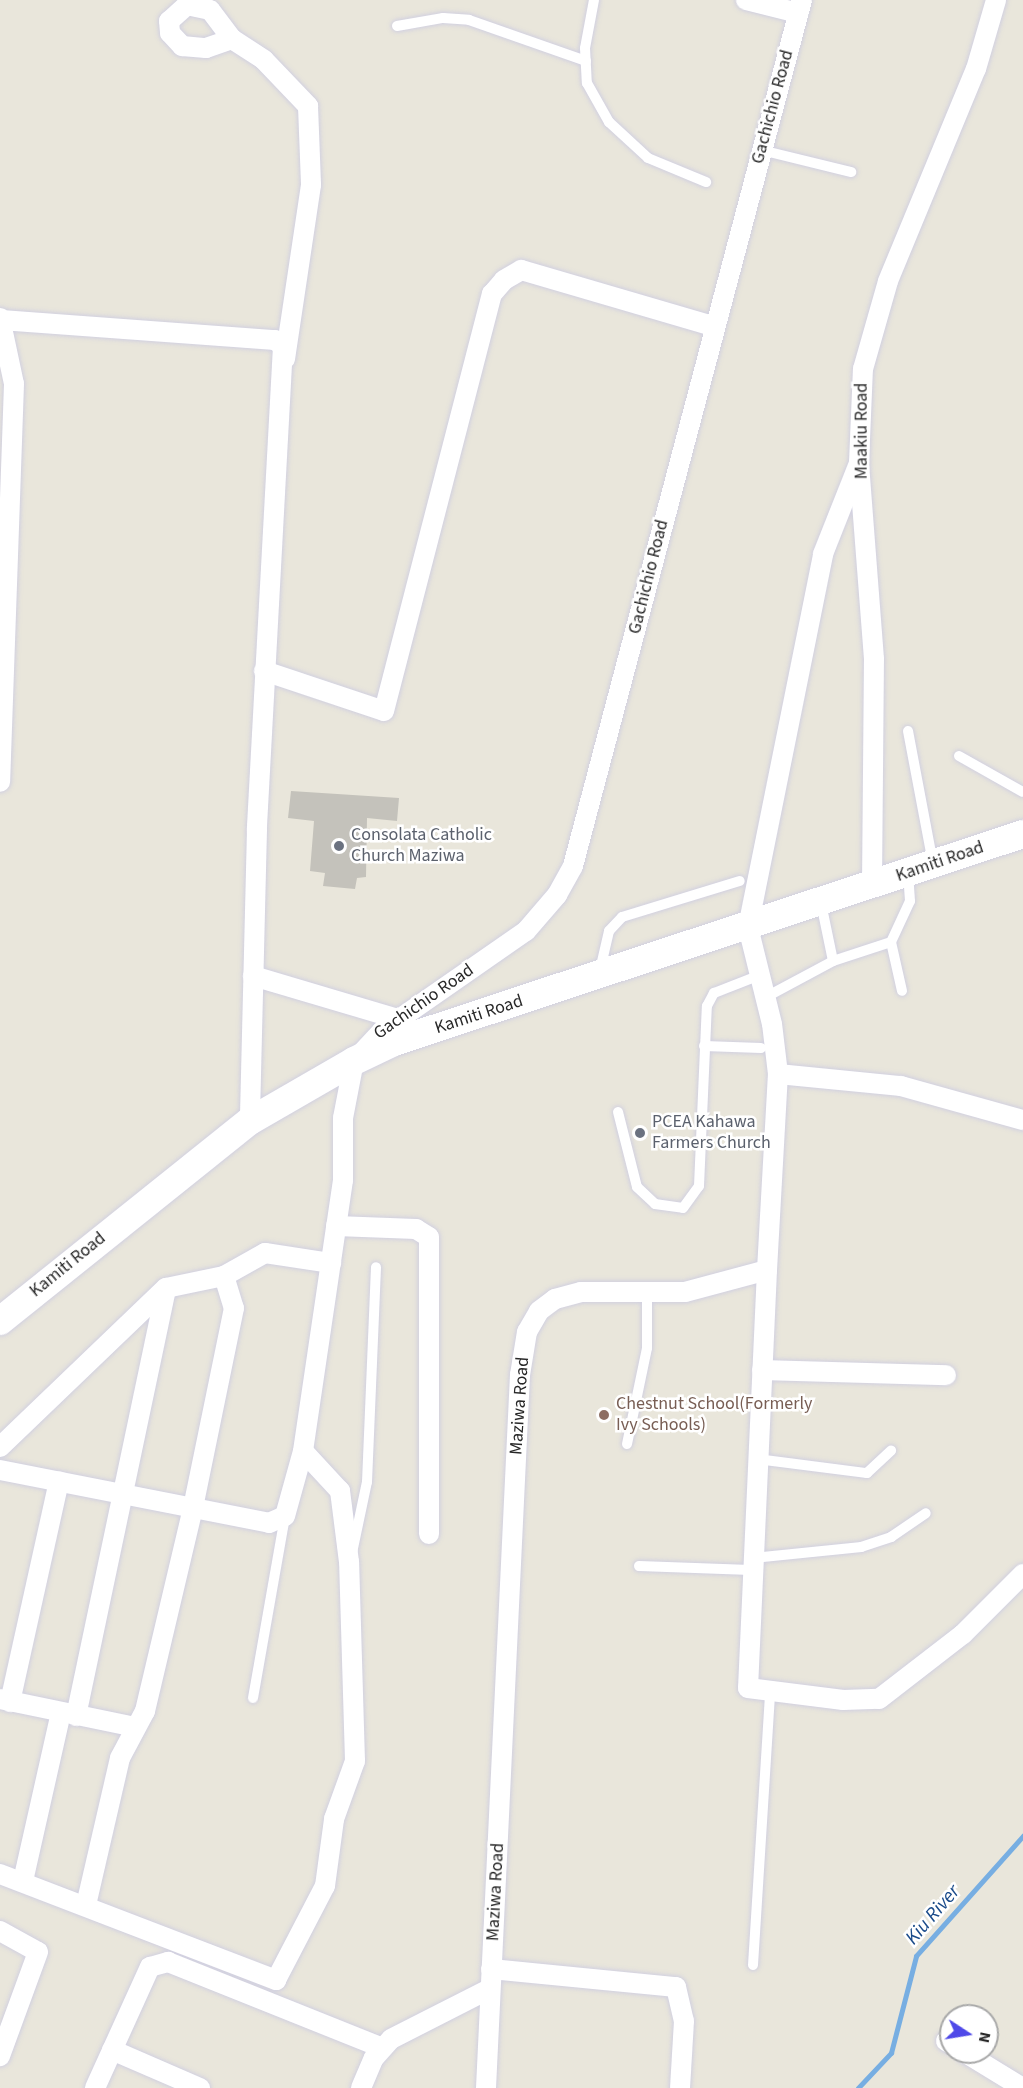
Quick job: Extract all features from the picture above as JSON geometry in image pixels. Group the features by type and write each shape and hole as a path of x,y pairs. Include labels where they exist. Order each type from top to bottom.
{"main road":[{"name":"Kamiti Road","path":"0,1321 250,1121 354,1060 394,1042 598,977 1023,834"}],"street":[{"path":"746,0 800,7"},
{"name":"Maakiu Road","path":"872,885 873,597 859,463 862,369 872,326 976,69 996,0"},
{"name":"Gachichio Road","path":"354,1060 398,1019 526,931 557,895 573,866 712,326 800,7"},
{"path":"232,39 264,60 308,106 311,185 285,359 264,671 250,1121"},
{"path":"264,671 384,711 492,294 504,280 521,270 712,326"},
{"path":"0,782 14,384 0,319 275,340 285,359"},
{"path":"859,463 823,554 748,927 766,998 778,1074 745,1680 748,1688 843,1700 889,1694 1023,1574"},
{"path":"253,976 398,1019"},
{"path":"0,1470 126,1492 269,1523 285,1516 303,1451 336,1226 343,1118 354,1060"},
{"path":"778,1074 901,1086 1023,1120"},
{"path":"336,1226 416,1229 429,1237 429,1534"},
{"path":"0,1447 166,1288 224,1276 265,1253 331,1263"},
{"name":"Maziwa Road","path":"486,2088 520,1375 527,1332 539,1311 555,1299 581,1292 647,1292 712,1288 767,1270"},
{"path":"86,1905 113,1783 135,1727 145,1711 193,1508 234,1308 224,1276"},
{"path":"23,1881 69,1715 126,1492 166,1288"},
{"path":"762,1371 946,1375"},
{"path":"0,1874 86,1905 276,1980 325,1886 334,1819 355,1761 349,1562 340,1491 303,1451"},
{"path":"59,1481 5,1700 135,1727"},
{"path":"0,1931 38,1952 0,2056"},
{"path":"95,2088 150,1967 168,1962 380,2047"},
{"path":"491,1969 676,1987 684,2020 680,2088"},
{"path":"361,2088 380,2047 489,1989"},
{"path":"112,2050 200,2088"},
{"path":"984,2064 1023,2088"}],"lane":[{"path":"594,0 586,61 587,83 609,122 648,158 706,182"},
{"path":"397,26 442,18 469,20 586,61"},
{"path":"760,150 851,172"},
{"path":"902,991 891,942 910,901 921,869 908,730"},
{"path":"959,756 1023,792"},
{"path":"598,977 609,931 622,917 740,881"},
{"path":"820,903 833,962"},
{"path":"766,998 833,962 891,942"},
{"path":"618,1112 637,1187 655,1204 683,1208 699,1186 706,1126 704,1046 707,1006 714,993 760,975"},
{"path":"704,1046 761,1048"},
{"path":"349,1562 367,1482 376,1267"},
{"path":"627,1444 646,1348 647,1292"},
{"path":"757,1459 867,1473 891,1451"},
{"path":"639,1566 752,1564 861,1546 891,1537 926,1513"},
{"path":"253,1698 285,1516"},
{"path":"753,1965 770,1692"}],"building":[{"name":"Consolata Catholic Church Maziwa","path":"291,791 399,798 397,821 367,818 366,877 357,878 355,889 323,886 325,873 310,871 314,821 288,818"}],"waterway":[{"name":"Kiu River","path":"858,2088 891,2053 916,1956 1023,1836"}],"place":[{"name":"Consolata Catholic Church Maziwa","path":"339,846"},
{"name":"PCEA Kahawa Farmers Church","path":"640,1133"},
{"name":"Chestnut School(Formerly Ivy Schools)","path":"604,1415"}]}
